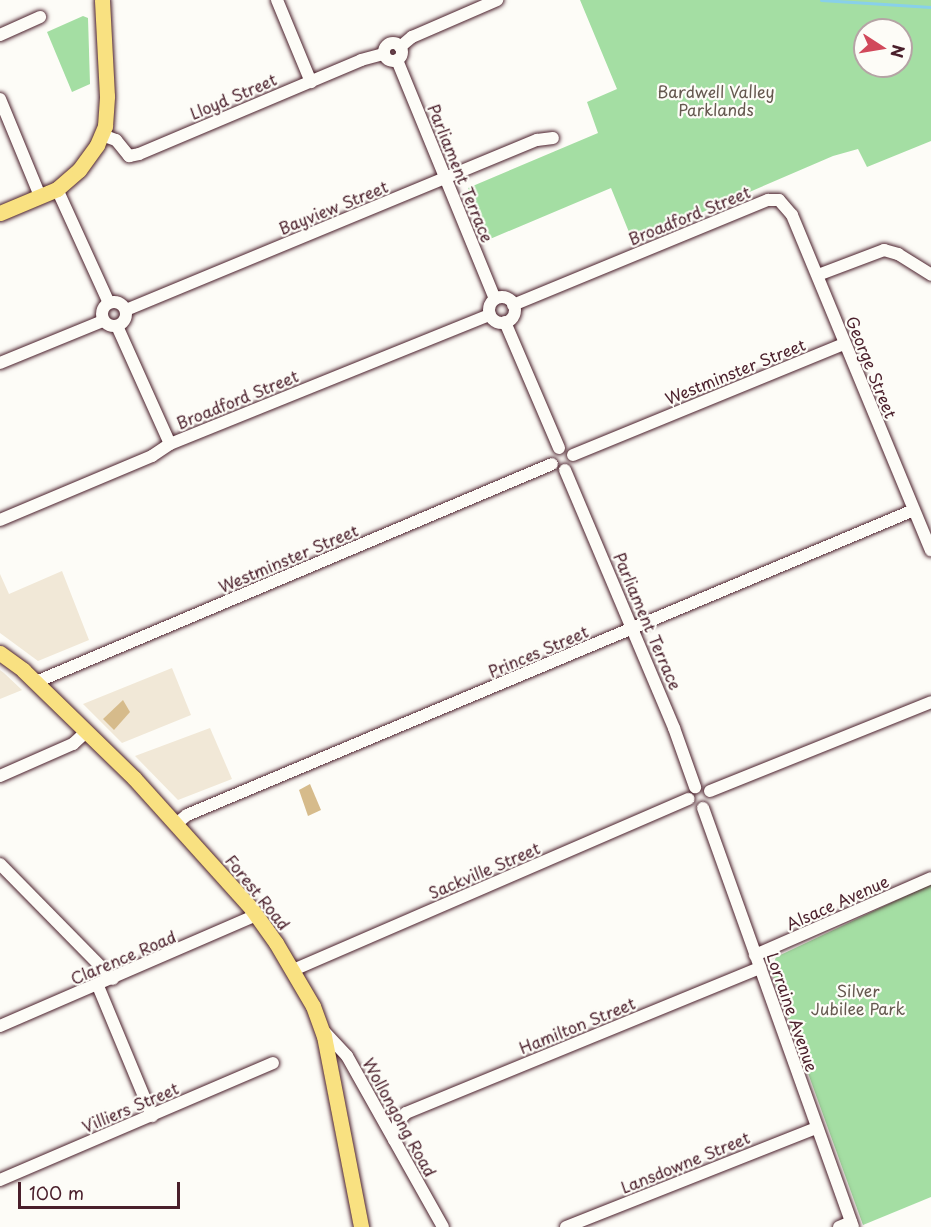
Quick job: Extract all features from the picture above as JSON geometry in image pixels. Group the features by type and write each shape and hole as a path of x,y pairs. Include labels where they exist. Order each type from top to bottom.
{"main road":[{"path":"102,0 106,19"},
{"path":"0,213 57,189 89,159 102,135 107,113 106,19 108,0"},
{"name":"Forest Road","path":"0,653 36,682 87,731 176,824 257,915 293,970 321,1028 361,1227"}],"street":[{"path":"277,0 311,82"},
{"path":"384,54 389,60 397,60 400,47 412,38 497,0"},
{"path":"0,35 40,17"},
{"name":"Lloyd Street","path":"102,135 116,140 129,156 384,54 387,44 400,47"},
{"name":"Parliament Terrace","path":"397,60 495,299"},
{"path":"0,99 40,196"},
{"name":"Bayview Street","path":"126,310 537,141 553,138"},
{"path":"57,189 109,303"},
{"name":"Broadford Street","path":"513,305 768,200 779,200"},
{"name":"George Street","path":"779,200 792,215 818,275 843,344 931,550"},
{"path":"818,275 884,250 898,254 931,275"},
{"path":"506,298 513,305 514,315 505,322 497,322 490,315 495,299 506,298"},
{"path":"103,321 102,311 109,303 120,303 126,310 125,320 117,327"},
{"name":"Broadford Street","path":"0,520 152,456 170,444 490,315"},
{"path":"0,363 103,321 117,327 170,444"},
{"path":"505,322 559,448"},
{"name":"Westminster Street","path":"573,455 843,344"},
{"path":"559,448 568,449 573,455 572,464 565,470 552,464 552,456 559,448"},
{"name":"Westminster Street","path":"36,682 552,464"},
{"name":"Parliament Terrace","path":"565,470 633,629 695,787"},
{"name":"Princes Street","path":"176,824 187,815 914,510"},
{"path":"710,791 931,702"},
{"path":"0,776 73,744 87,731"},
{"path":"702,785 710,791 711,801 703,808 696,807 689,799 695,787 702,785"},
{"name":"Sackville Street","path":"293,970 689,799"},
{"name":"Lorraine Avenue","path":"703,808 852,1225"},
{"path":"0,864 112,979"},
{"name":"Alsace Avenue","path":"755,955 931,879"},
{"name":"Clarence Road","path":"0,1026 98,986 257,915"},
{"name":"Hamilton Street","path":"382,1114 406,1113 760,968"},
{"path":"98,986 152,1116"},
{"name":"Wollongong Road","path":"321,1028 347,1056 382,1114 443,1227"},
{"name":"Villiers Street","path":"0,1180 273,1063"},
{"path":"394,1140 398,1122 406,1113"},
{"name":"Lansdowne Street","path":"566,1227 816,1128"},
{"path":"839,1227 852,1225"}],"shaded area":[{"path":"62,571 89,640 38,661 0,633 0,574 9,594"},
{"path":"172,668 191,715 122,743 83,704"},
{"path":"0,670 4,673 22,690 0,699"},
{"path":"210,728 232,779 178,800 135,756"}],"green space":[{"name":"Bardwell Valley Parklands","path":"580,0 931,0 931,141 867,167 858,149 833,156 633,242 611,188 490,239 468,188 598,133 587,102 617,89"},
{"path":"83,16 88,18 90,84 72,92 47,32"},
{"name":"Silver Jubilee Park","path":"931,884 931,1197 863,1225 771,971 776,957"}],"building":[{"path":"123,700 130,712 114,730 103,719"},
{"path":"310,784 321,810 308,816 299,790"}],"waterway":[{"path":"821,0 931,7"}]}
